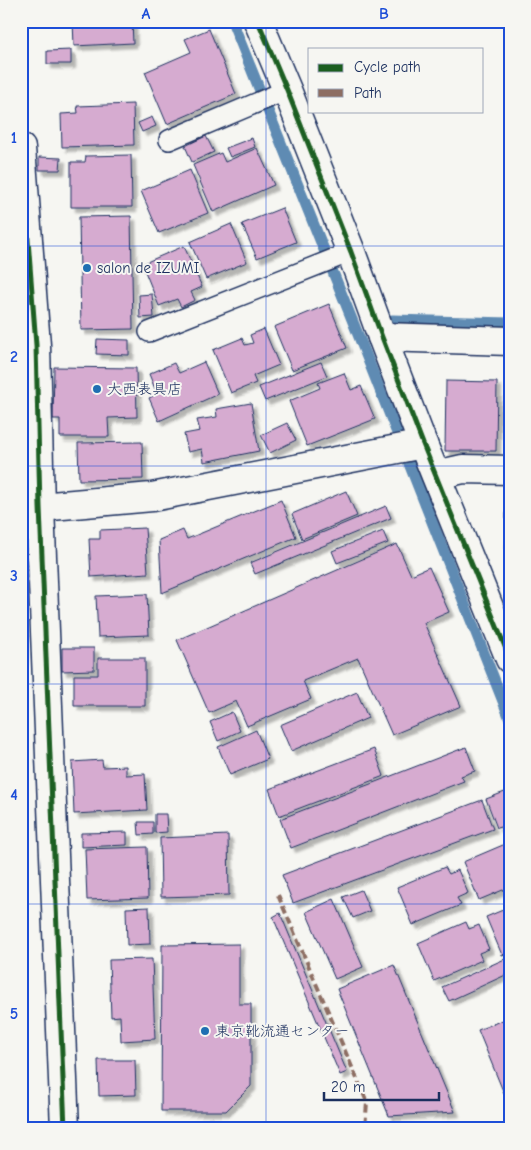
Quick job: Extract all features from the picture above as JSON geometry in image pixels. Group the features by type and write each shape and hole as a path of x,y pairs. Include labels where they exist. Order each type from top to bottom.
{"street":[{"path":"258,21 280,93 343,255 382,337 418,445 436,475 510,659"},
{"path":"21,148 36,345 40,507 65,1129"},
{"path":"382,337 510,341"},
{"path":"40,507 152,496 418,445"},
{"path":"436,475 463,469 510,470"}],"lane":[{"path":"169,140 280,93"},
{"path":"149,332 343,255"}],"building":[{"path":"73,21 132,21 133,43 74,46"},
{"path":"209,29 236,94 167,124 145,72 191,52 185,39"},
{"path":"71,50 71,64 47,64 47,51"},
{"path":"133,104 134,145 62,147 61,114 78,113 77,106"},
{"path":"152,117 156,126 142,132 138,123"},
{"path":"206,136 214,152 192,162 185,146"},
{"path":"252,138 255,147 230,157 226,148"},
{"path":"257,148 274,185 213,212 193,165 221,153 225,162"},
{"path":"131,155 132,207 71,207 71,162 85,162 86,156"},
{"path":"39,157 61,158 60,170 39,170"},
{"path":"190,170 208,213 159,233 141,191"},
{"path":"282,208 296,242 257,258 242,224"},
{"path":"131,216 133,329 81,330 79,217"},
{"path":"231,224 247,262 206,279 190,242"},
{"path":"184,246 202,287 191,292 195,300 181,307 177,299 159,306 142,264"},
{"path":"152,294 154,317 140,318 139,295"},
{"path":"329,304 347,348 292,370 274,327"},
{"path":"264,329 279,365 253,376 256,383 231,393 213,350 242,338 245,345 253,343 250,335"},
{"path":"97,339 129,340 129,355 96,354"},
{"path":"204,362 218,394 159,421 149,398 157,394 149,374 174,363 179,373"},
{"path":"321,362 327,376 265,401 259,387"},
{"path":"54,367 136,368 137,417 108,418 109,437 60,437 60,419 53,419"},
{"path":"344,373 351,390 361,386 375,419 307,446 289,401 320,388 318,383"},
{"path":"446,381 497,382 496,451 445,451"},
{"path":"251,403 259,451 204,462 202,449 188,452 184,434 200,431 197,420 217,417 216,409"},
{"path":"287,423 296,440 270,453 261,435"},
{"path":"142,442 143,479 79,480 78,443"},
{"path":"346,491 357,516 302,539 292,514"},
{"path":"281,500 296,537 162,593 159,540 183,530 187,539"},
{"path":"386,506 391,518 255,574 250,563"},
{"path":"506,513 510,513 510,564 505,563"},
{"path":"145,528 148,573 91,577 89,539 100,539 100,530"},
{"path":"383,531 388,543 337,563 332,551"},
{"path":"397,544 411,575 429,567 449,612 424,623 461,706 392,735 358,658 303,681 311,699 247,726 236,701 209,713 177,640"},
{"path":"147,594 149,635 98,637 96,596"},
{"path":"62,648 94,648 94,670 62,671"},
{"path":"98,658 145,658 145,706 74,706 74,675 98,675"},
{"path":"357,692 368,718 291,751 280,725"},
{"path":"232,712 240,731 218,741 210,722"},
{"path":"256,730 268,759 230,775 218,747"},
{"path":"466,747 475,771 461,776 464,781 291,848 280,819"},
{"path":"374,749 384,776 279,816 269,789"},
{"path":"102,760 103,767 126,766 126,775 145,774 147,810 74,814 72,762"},
{"path":"510,790 510,824 497,828 486,799"},
{"path":"482,800 493,829 293,903 282,875"},
{"path":"155,814 166,814 167,832 155,833"},
{"path":"138,822 153,822 153,834 139,835"},
{"path":"127,832 127,845 81,847 81,833"},
{"path":"228,835 229,895 161,897 160,838"},
{"path":"510,842 510,887 479,900 463,862"},
{"path":"147,847 148,898 87,900 85,849"},
{"path":"445,867 449,874 458,870 468,893 457,898 461,905 413,925 397,887"},
{"path":"361,890 370,911 353,918 343,897"},
{"path":"334,899 363,967 335,979 306,912"},
{"path":"149,907 150,944 127,945 126,908"},
{"path":"510,907 510,952 502,955 486,917"},
{"path":"280,913 347,1072 340,1075 273,917"},
{"path":"466,922 469,929 479,925 489,949 479,953 482,960 434,981 418,943"},
{"path":"239,944 239,1004 251,1004 251,1086 226,1111 161,1111 162,945"},
{"path":"507,958 510,964 510,973 449,1001 442,987"},
{"path":"152,959 155,1039 121,1041 120,1016 111,1017 109,960"},
{"path":"394,965 455,1112 389,1116 337,989"},
{"path":"510,1017 510,1108 478,1030"},
{"path":"98,1060 135,1060 136,1095 99,1096"}],"waterway":[{"path":"232,21 510,719"},
{"path":"392,320 510,323"}],"marked path":[{"path":"278,895 367,1102 365,1129"}],"cycle path":[{"path":"258,21 351,252 423,444 510,659"},
{"path":"21,148 36,345 40,507 65,1129"}],"place":[{"name":"salon de IZUMI","path":"87,268"},
{"name":"大西表具店","path":"97,389"},
{"name":"東京靴流通センター","path":"205,1031"}]}
